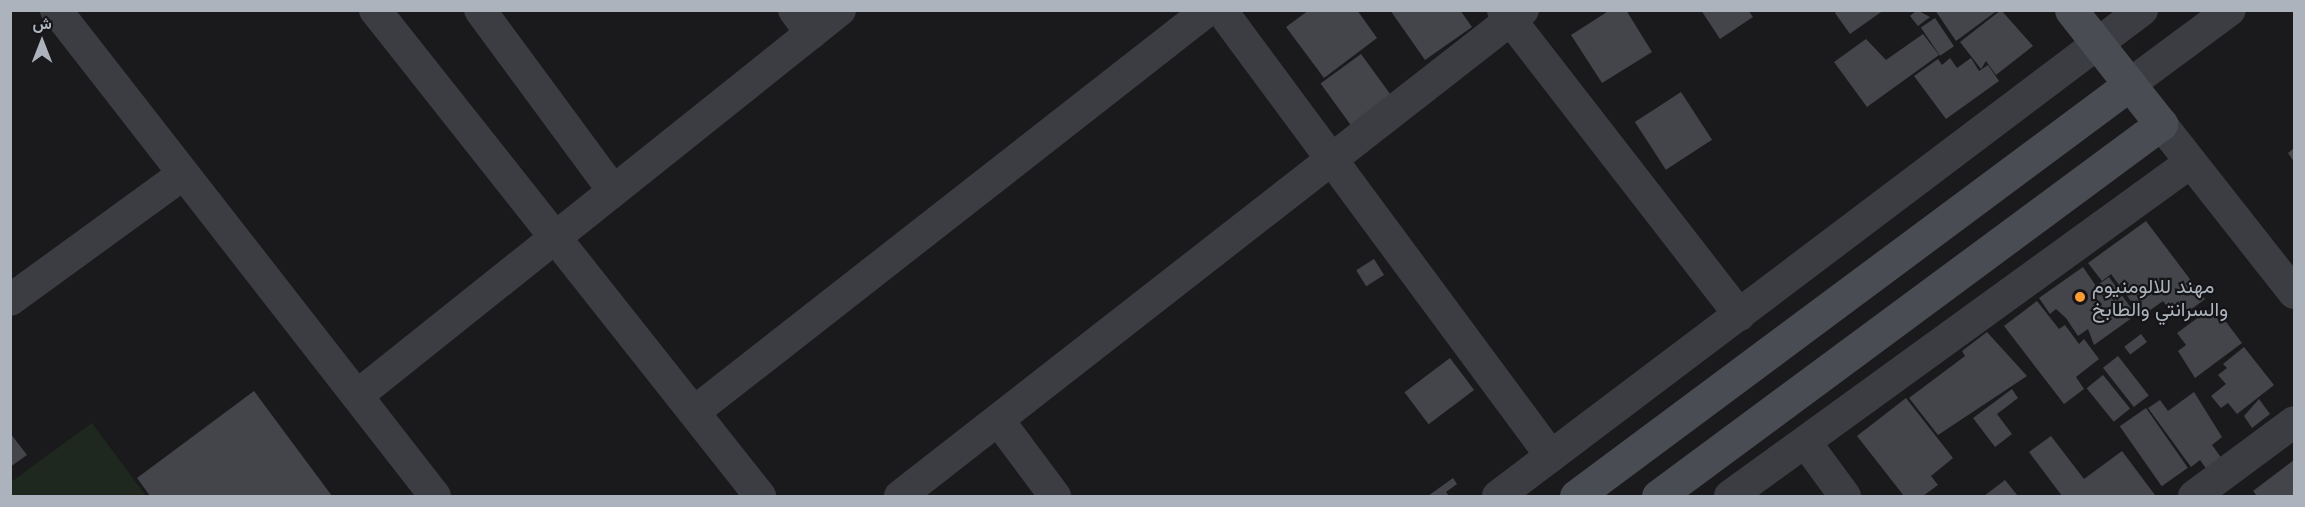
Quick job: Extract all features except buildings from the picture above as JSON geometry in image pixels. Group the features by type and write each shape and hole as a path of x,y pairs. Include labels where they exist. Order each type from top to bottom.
{"street":[{"path":"56,10 182,175 358,395 435,496"},
{"path":"375,10 554,239 760,496"},
{"path":"480,10 612,189"},
{"path":"358,395 554,239 803,22 840,10"},
{"path":"694,412 1208,10"},
{"path":"1221,10 1333,158 1551,456"},
{"path":"2071,10 2295,293"},
{"path":"1498,496 2142,10"},
{"path":"1576,496 2230,10"},
{"path":"900,496 1333,158 1512,14 1740,315"},
{"path":"1658,496 2161,124"},
{"path":"1730,496 2191,162"},
{"path":"10,300 182,175"},
{"path":"999,421 1055,496"},
{"path":"2194,496 2295,422"},
{"path":"1806,442 1845,496"}],"shaded area":[{"path":"92,423 146,496 11,496 11,482"}],"place":[{"name":"مهند للالومنيوم والسرانتي والطابخ","path":"2080,297"}]}
